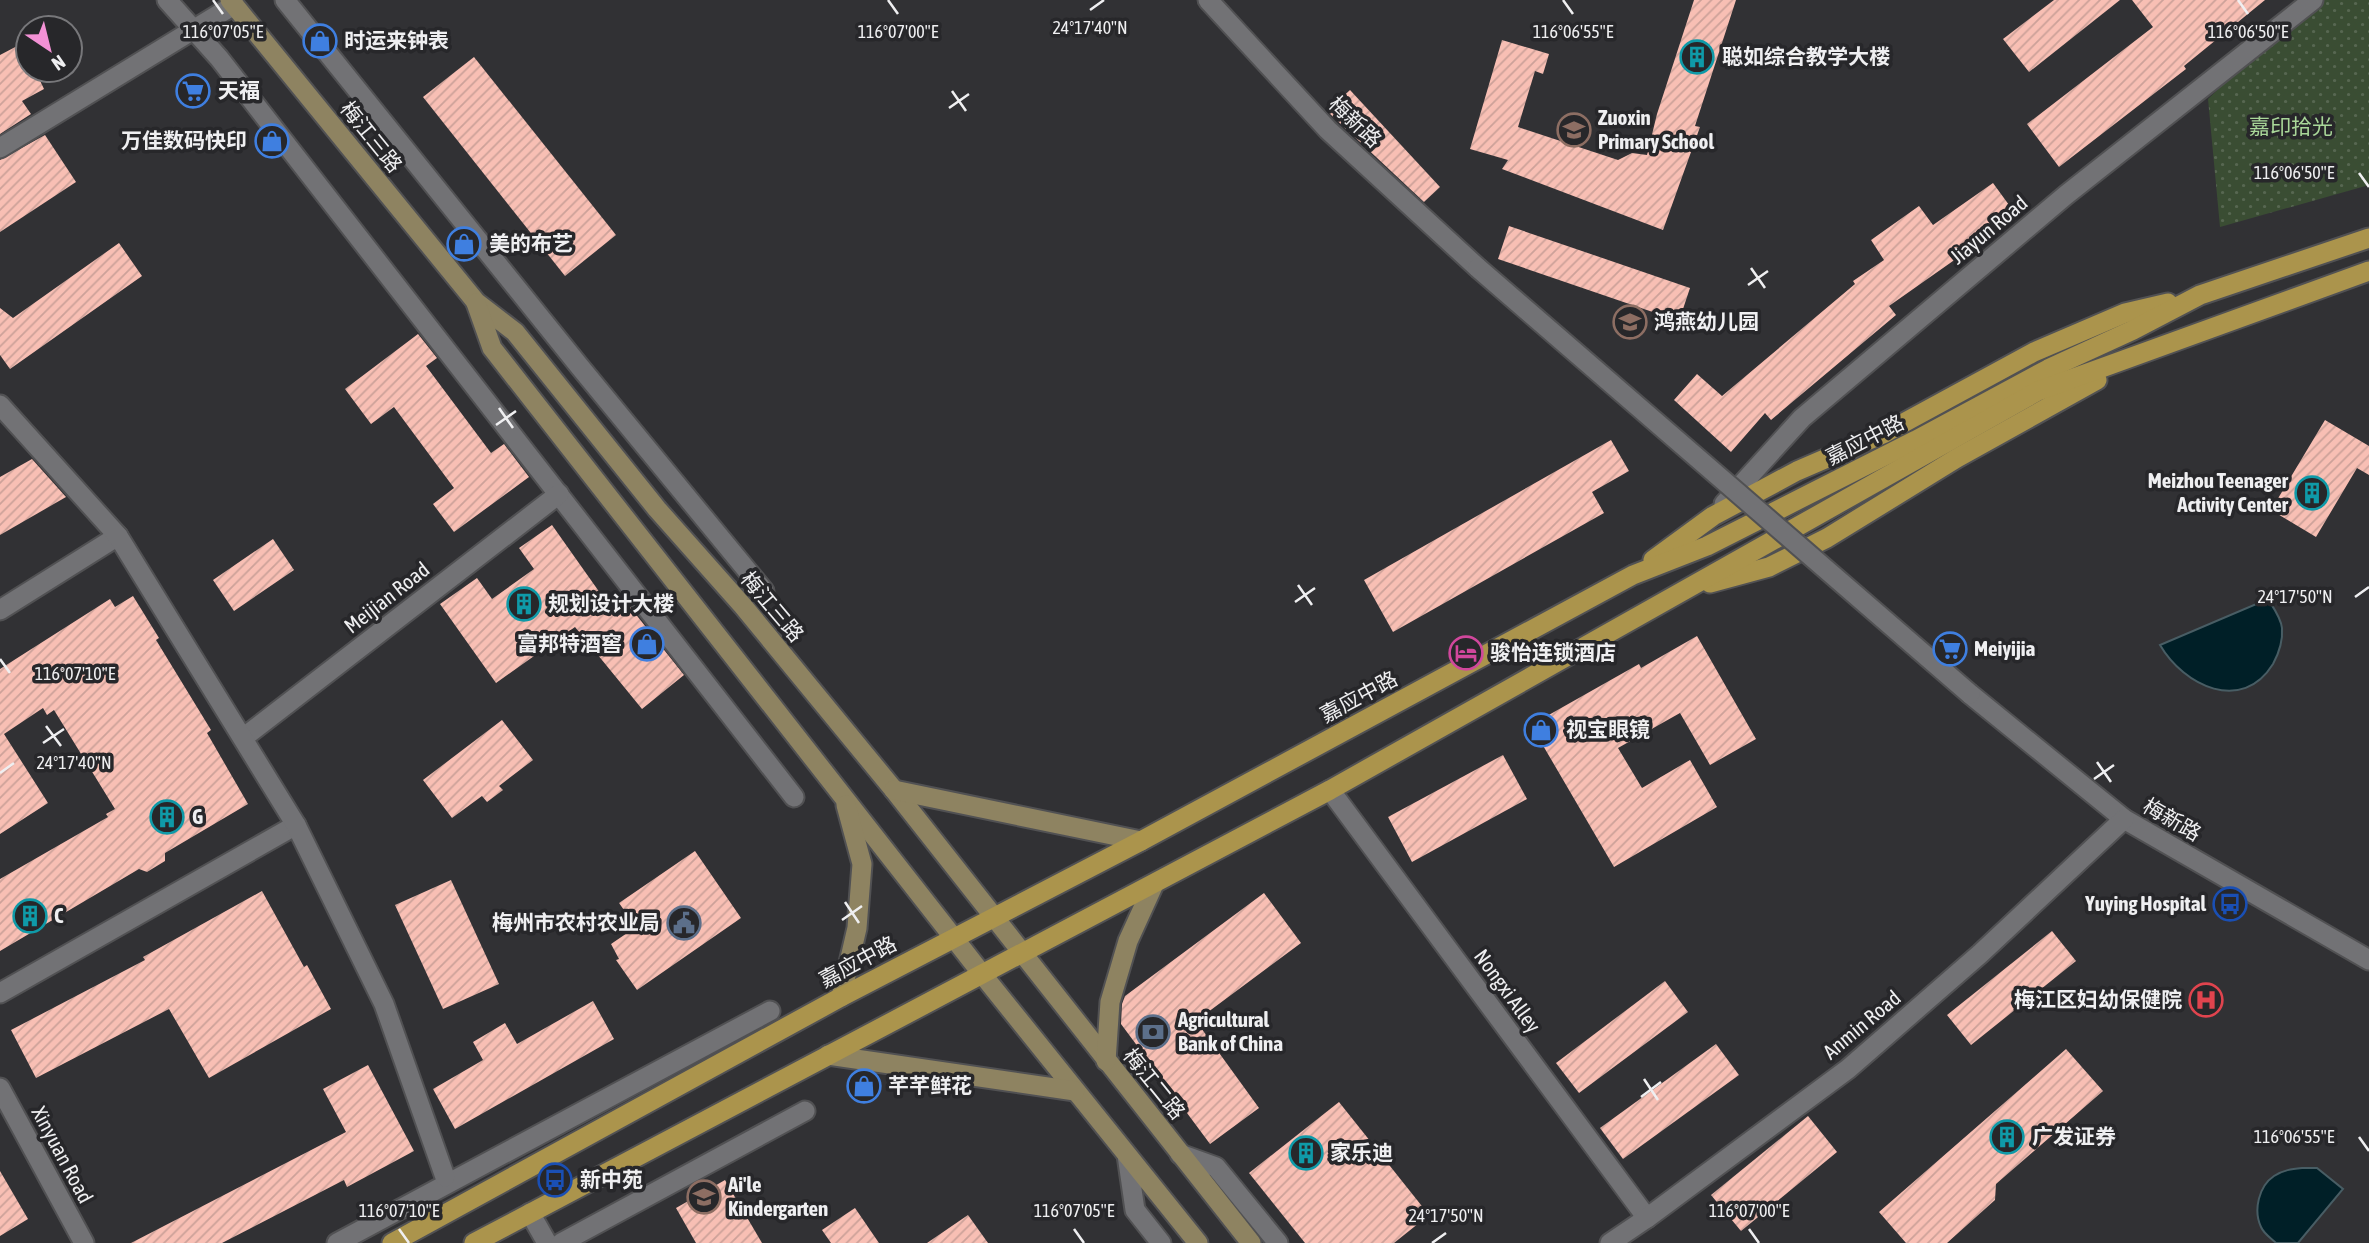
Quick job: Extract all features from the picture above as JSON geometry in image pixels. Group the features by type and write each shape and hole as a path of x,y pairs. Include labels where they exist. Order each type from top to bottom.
{"main road":[{"name":"梅江三路","path":"235,2 476,302 515,332 657,509 743,606 894,790 1022,953"},
{"name":"嘉应中路","path":"393,1243 841,997 1141,841 1633,575 1719,540 1916,440 2048,369 2133,330 2200,295 2369,238"},
{"path":"474,1243 1330,790 1679,592 1769,567 1827,538 1957,458 2144,354 2369,271"},
{"path":"1633,575 1713,516 1797,471 1885,433 2034,352 2125,313 2200,295"},
{"name":"梅江三路","path":"476,302 492,348 982,974"},
{"path":"894,790 1141,841"},
{"path":"841,997 857,928 862,864 844,797"},
{"path":"1106,1061 1110,1002 1128,941 1154,884"},
{"name":"梅江二路","path":"1022,953 1251,1243"},
{"path":"982,974 1198,1243"},
{"path":"828,1055 1074,1091"}],"street":[{"path":"167,0 219,58 794,797"},
{"path":"285,0 580,367 765,591"},
{"name":"梅新路","path":"1208,0 1328,130 1478,268 1970,694 2124,819 2369,960"},
{"name":"Jiayun Road","path":"1713,516 1802,418 2066,195 2313,0"},
{"path":"0,148 235,2"},
{"path":"0,405 118,536 296,825 384,1004 446,1177"},
{"name":"Meijian Road","path":"243,738 559,494"},
{"path":"0,610 118,536"},
{"name":"Nongxi Alley","path":"1330,790 1647,1219"},
{"name":"Anmin Road","path":"1610,1243 1647,1219 1848,1069 1980,954 2124,819"},
{"path":"0,993 296,825"},
{"path":"337,1243 769,1011"},
{"name":"Xinyuan Road","path":"0,1088 84,1243"},
{"path":"561,1243 805,1111"},
{"path":"1180,1154 1216,1167 1278,1243"},
{"path":"1127,1155 1135,1210 1161,1243"},
{"path":"530,1213 547,1243"}],"green space":[{"name":"嘉印拾光","path":"2311,0 2369,0 2369,185 2220,227 2208,99"}],"water":[{"path":"2268,599 2281,624 2280,647 2273,664 2260,679 2246,688 2230,691 2214,689 2198,682 2170,660 2160,645"},
{"path":"2302,1168 2317,1168 2343,1189 2298,1243 2276,1243 2261,1227 2258,1206 2261,1192 2277,1174"}],"building":[{"path":"1694,0 1736,0 1695,126 1700,127 1663,230 1502,169 1508,160 1470,149 1502,40 1549,54 1543,74 1535,71 1518,127 1618,160 1632,153 1647,155 1657,114"},
{"path":"2054,0 2120,0 2029,72 2003,39"},
{"path":"2132,0 2265,0 2184,66 2186,69 2059,167 2027,124 2153,27"},
{"path":"14,48 14,84 42,84 44,89 22,101 31,114 0,134 0,55"},
{"path":"474,57 616,235 565,276 423,97"},
{"path":"1350,90 1440,187 1424,202 1327,111"},
{"path":"45,135 76,182 0,232 0,160"},
{"path":"1993,183 2017,216 1889,306 1896,315 1771,420 1765,413 1731,452 1674,400 1697,374 1722,396 1855,284 1853,281 1884,260 1871,240 1919,206 1933,225"},
{"path":"1509,226 1690,288 1679,321 1498,259"},
{"path":"119,243 142,276 10,369 0,355 0,308 13,318"},
{"path":"418,334 437,358 426,366 491,453 504,444 529,477 454,532 433,504 454,488 394,407 371,424 345,389"},
{"name":"Meizhou Teenager Activity Center","path":"2325,420 2369,446 2369,475 2357,468 2316,537 2271,510"},
{"path":"1611,440 1629,471 1592,492 1604,513 1393,632 1364,580"},
{"path":"32,459 66,497 0,535 0,477"},
{"name":"规划设计大楼","path":"552,525 617,617 630,607 684,675 642,709 575,627 496,683 440,604 477,578 492,599 534,569 519,548"},
{"path":"273,539 294,570 234,611 213,580"},
{"path":"133,596 159,638 156,640 211,730 207,733 248,804 165,853 165,861 147,872 139,869 0,951 0,879 108,817 106,814 115,809 54,710 47,715 43,708 4,734 48,803 0,834 0,669 110,599 115,607"},
{"path":"1697,636 1756,739 1710,765 1680,713 1618,748 1642,788 1690,760 1717,807 1614,867 1531,725 1639,664 1641,668"},
{"path":"502,720 533,760 499,786 503,790 487,802 482,796 452,818 423,780"},
{"path":"1503,755 1527,799 1412,862 1388,817"},
{"name":"梅州市农村农业局","path":"695,851 741,918 637,990 616,960 619,959 611,944 636,927 619,903"},
{"path":"451,880 499,984 443,1009 395,905"},
{"path":"262,891 304,967 307,965 331,1009 209,1078 169,1009 36,1078 11,1030 145,960 143,957"},
{"path":"1264,893 1301,943 1196,1021 1259,1108 1210,1144 1121,1024 1122,1004 1125,996"},
{"path":"2052,931 2076,961 1971,1045 1947,1015"},
{"path":"1665,981 1688,1012 1579,1093 1556,1063"},
{"path":"593,1001 614,1039 455,1129 433,1089 483,1060 473,1042 505,1023 517,1044"},
{"path":"1716,1044 1739,1075 1623,1159 1600,1128"},
{"name":"广发证券","path":"2066,1049 2103,1091 1996,1184 1995,1200 1947,1243 1906,1243 1879,1212"},
{"path":"368,1065 414,1151 347,1187 344,1180 222,1243 131,1243 346,1132 323,1089"},
{"path":"1339,1102 1429,1215 1394,1243 1305,1243 1249,1173"},
{"path":"1808,1116 1837,1152 1741,1231 1711,1195"},
{"path":"0,1171 28,1219 0,1236"},
{"path":"725,1180 762,1243 696,1243 676,1208"},
{"path":"855,1208 879,1243 831,1243 822,1230"},
{"path":"968,1215 988,1243 927,1243"}],"place":[{"name":"时运来钟表","path":"320,41"},
{"name":"聪如综合教学大楼","path":"1697,57"},
{"name":"天福","path":"193,91"},
{"name":"Zuoxin Primary School","path":"1574,130"},
{"name":"万佳数码快印","path":"272,141"},
{"name":"美的布艺","path":"464,244"},
{"name":"鸿燕幼儿园","path":"1630,322"},
{"name":"Meizhou Teenager Activity Center","path":"2312,493"},
{"name":"规划设计大楼","path":"524,604"},
{"name":"富邦特酒窖","path":"647,644"},
{"name":"Meiyijia","path":"1950,649"},
{"name":"骏怡连锁酒店","path":"1466,653"},
{"name":"视宝眼镜","path":"1541,730"},
{"name":"G","path":"167,817"},
{"name":"Yuying Hospital","path":"2230,904"},
{"name":"C","path":"30,916"},
{"name":"梅州市农村农业局","path":"684,923"},
{"name":"梅江区妇幼保健院","path":"2206,1000"},
{"name":"Agricultural Bank of China","path":"1153,1032"},
{"name":"芊芊鲜花","path":"864,1086"},
{"name":"广发证券","path":"2007,1137"},
{"name":"家乐迪","path":"1306,1153"},
{"name":"新中苑","path":"555,1180"},
{"name":"Ai'le Kindergarten","path":"704,1197"}]}
